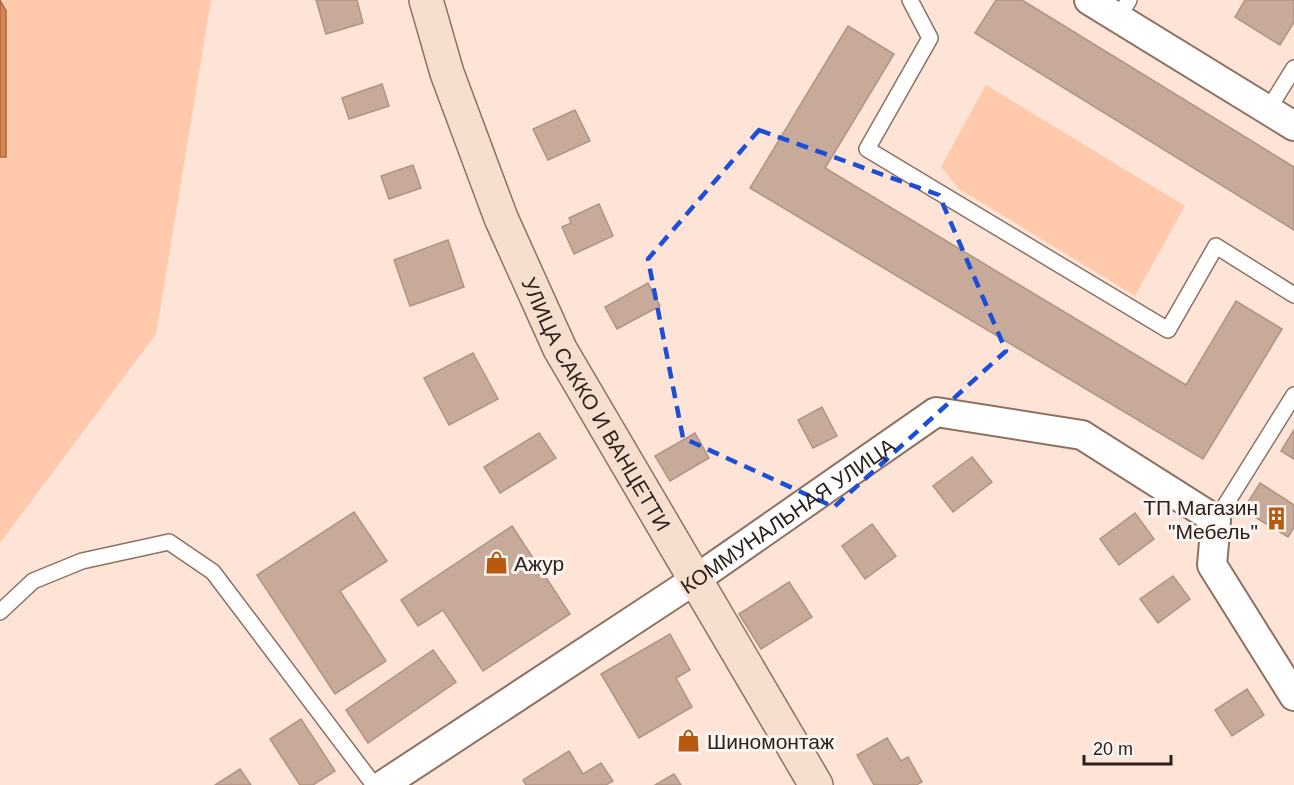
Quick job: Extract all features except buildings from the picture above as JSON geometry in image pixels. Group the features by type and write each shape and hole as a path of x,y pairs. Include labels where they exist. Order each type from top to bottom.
{"street":[{"name":"УЛИЦА САККО И ВАНЦЕТТИ","path":"426,0 447,73 501,218 560,348 816,785"},
{"path":"1089,0 1124,9 1294,126"},
{"name":"КОММУНАЛЬНАЯ УЛИЦА","path":"382,785 696,579 936,412 1082,435 1216,520"},
{"path":"1216,520 1212,565 1294,696"}],"lane":[{"path":"910,0 930,38 867,149 1168,330 1216,246 1294,295"},
{"path":"1268,110 1294,68"},
{"path":"1216,520 1294,395"},
{"path":"0,612 33,581 82,561 169,542 213,572 382,785"}],"highlighted area":[{"path":"759,130 939,195 1006,351 834,507 683,438 648,259"}],"shaded area":[{"path":"0,0 6,11 6,157 0,157"},
{"path":"2,0 211,0 156,334 0,543 0,157 6,157 6,11"},
{"path":"986,85 1185,206 1135,296 959,189 941,167"}],"place":[{"name":"ТП Магазин \"Мебель\"","path":"1276,519"},
{"name":"Ажур","path":"496,563"},
{"name":"Шиномонтаж","path":"689,741"}]}
